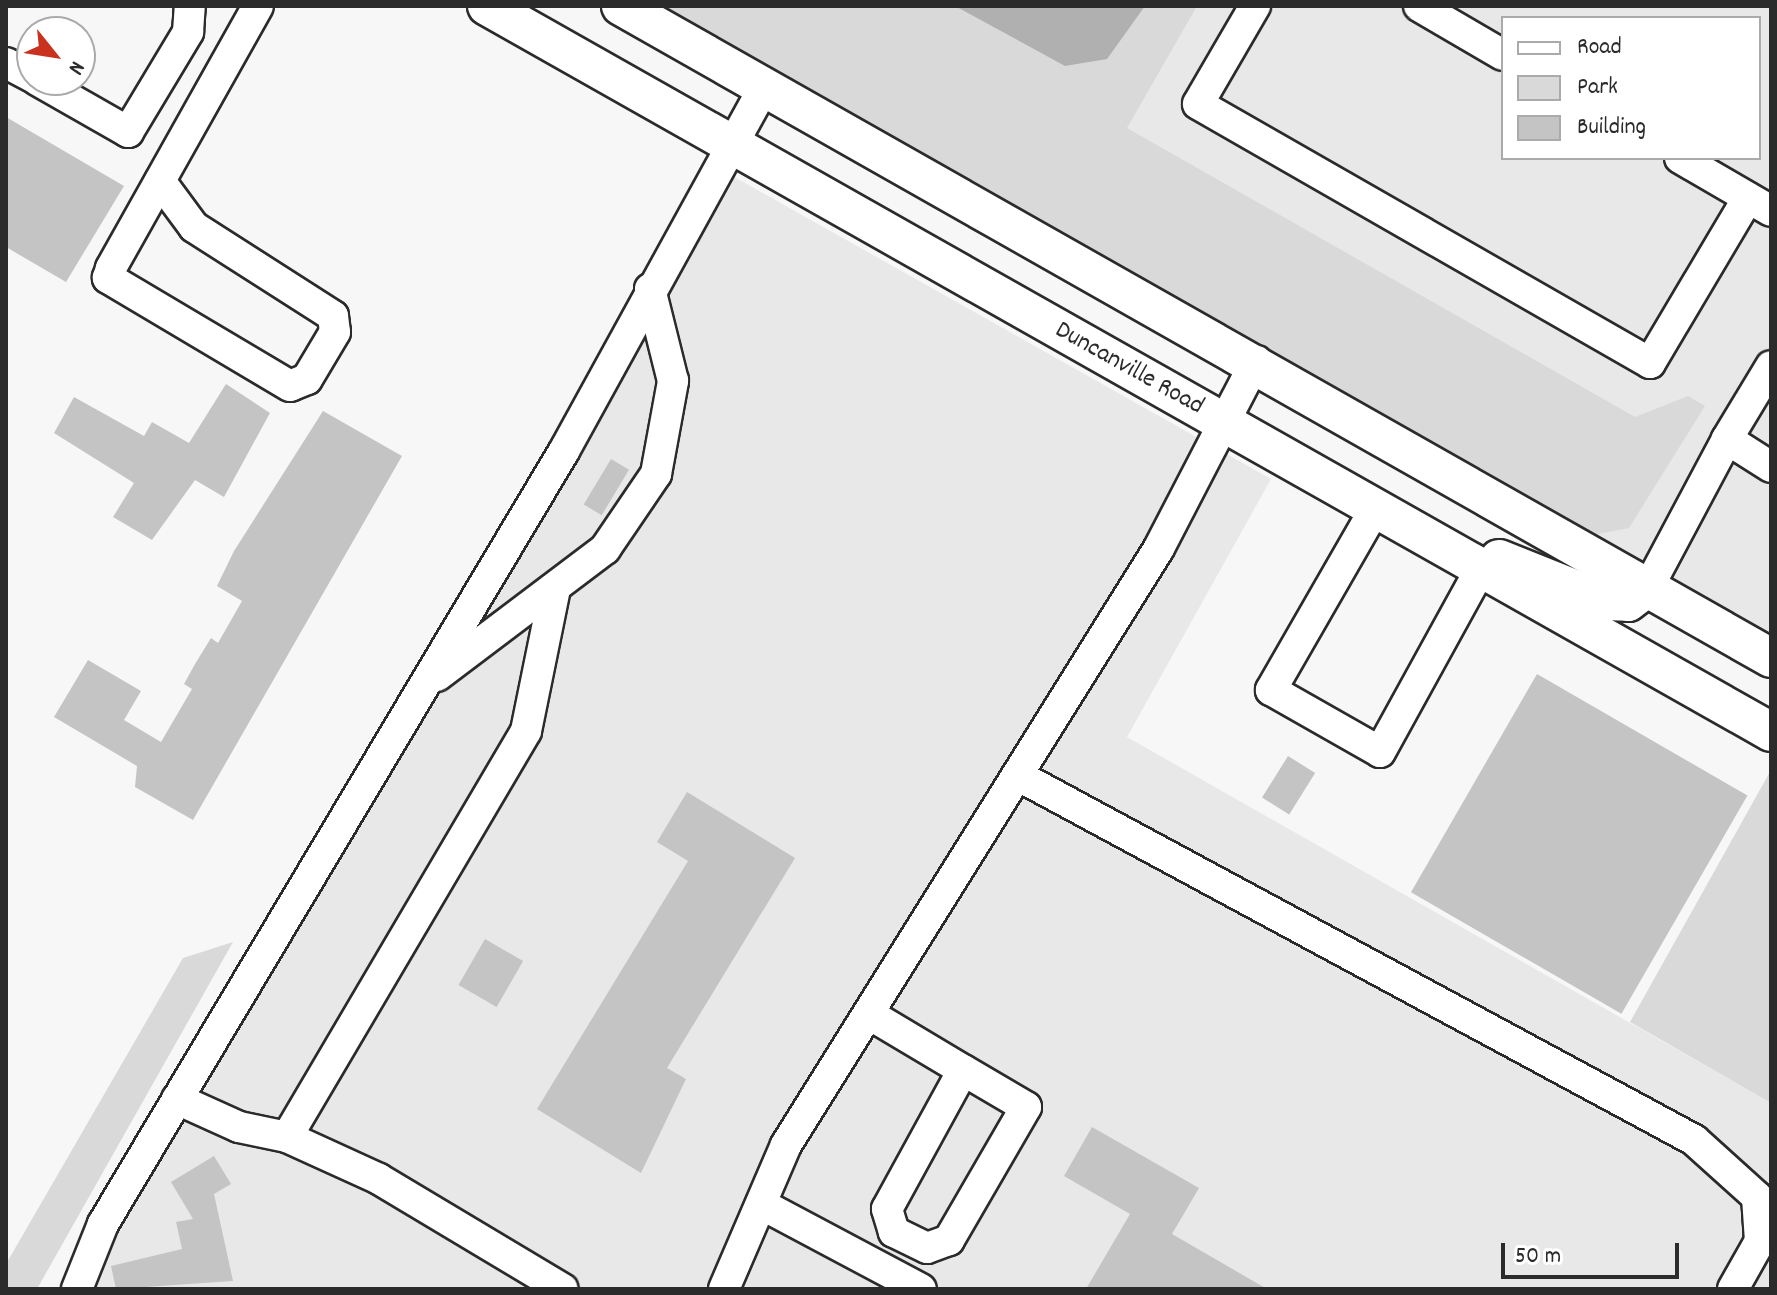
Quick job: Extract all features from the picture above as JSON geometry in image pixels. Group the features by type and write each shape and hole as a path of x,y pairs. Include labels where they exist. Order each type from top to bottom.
{"main road":[{"name":"Duncanville Road","path":"487,6 1771,732"},
{"path":"621,6 1256,361 1771,658"},
{"path":"1481,568 1503,557 1604,601 1628,602 1649,586"},
{"path":"1621,647 1649,586"}],"street":[{"path":"64,96 128,132 188,32 190,6"},
{"path":"160,181 194,227 333,316 335,332 307,379 290,386 108,278 160,181 258,6"},
{"path":"1255,6 1198,104 1650,363 1759,204 1683,160"},
{"path":"1419,6 1501,54"},
{"path":"77,1289 103,1224 424,685 650,289 729,143 765,86"},
{"path":"424,685 605,549 656,474 673,381 650,289"},
{"path":"724,1289 786,1145 1159,548 1221,421 1256,361"},
{"path":"1649,586 1727,439 1771,366"},
{"path":"1727,439 1771,467"},
{"path":"1375,509 1271,690 1380,752 1481,568"},
{"path":"287,1137 526,731 555,588"},
{"path":"1017,775 1694,1140 1757,1197 1760,1241 1733,1289"},
{"path":"869,1014 1026,1107 949,1240 927,1248 894,1232 887,1209 963,1070"},
{"path":"177,1099 239,1127 287,1137 379,1179 563,1289"},
{"path":"761,1204 921,1289"}],"shaded area":[{"path":"848,6 1771,6 1771,639 802,84"},
{"path":"955,6 1145,6 1107,59 1065,66"},
{"path":"722,170 1271,479 1127,737 1771,1103 1771,1289 86,1289"}],"green space":[{"path":"655,6 1197,6 1127,128 1635,417 1688,396 1705,406 1629,528 1587,536"},
{"path":"1771,770 1771,1103 1630,1022"},
{"path":"233,942 37,1289 6,1289 6,1264 183,958"}],"building":[{"path":"6,117 124,186 66,282 6,247"},
{"path":"226,384 270,413 224,497 195,480 152,540 113,517 134,483 54,433 74,397 144,436 152,422 189,443"},
{"path":"323,411 402,456 193,820 135,787 137,766 54,717 88,660 141,691 124,720 161,742 192,689 184,684 195,664 211,638 218,643 242,601 217,586 234,551"},
{"path":"611,459 629,470 602,515 584,504"},
{"path":"1537,674 1747,796 1621,1014 1411,892"},
{"path":"1288,756 1315,773 1289,815 1262,798"},
{"path":"687,792 795,858 667,1068 686,1079 641,1173 537,1109 688,861 657,842"},
{"path":"485,939 523,961 497,1007 459,985"},
{"path":"1092,1127 1199,1188 1172,1234 1267,1289 1086,1289 1130,1214 1064,1176"},
{"path":"214,1156 231,1184 214,1194 233,1281 116,1289 111,1266 182,1249 176,1222 193,1219 171,1182"}]}
